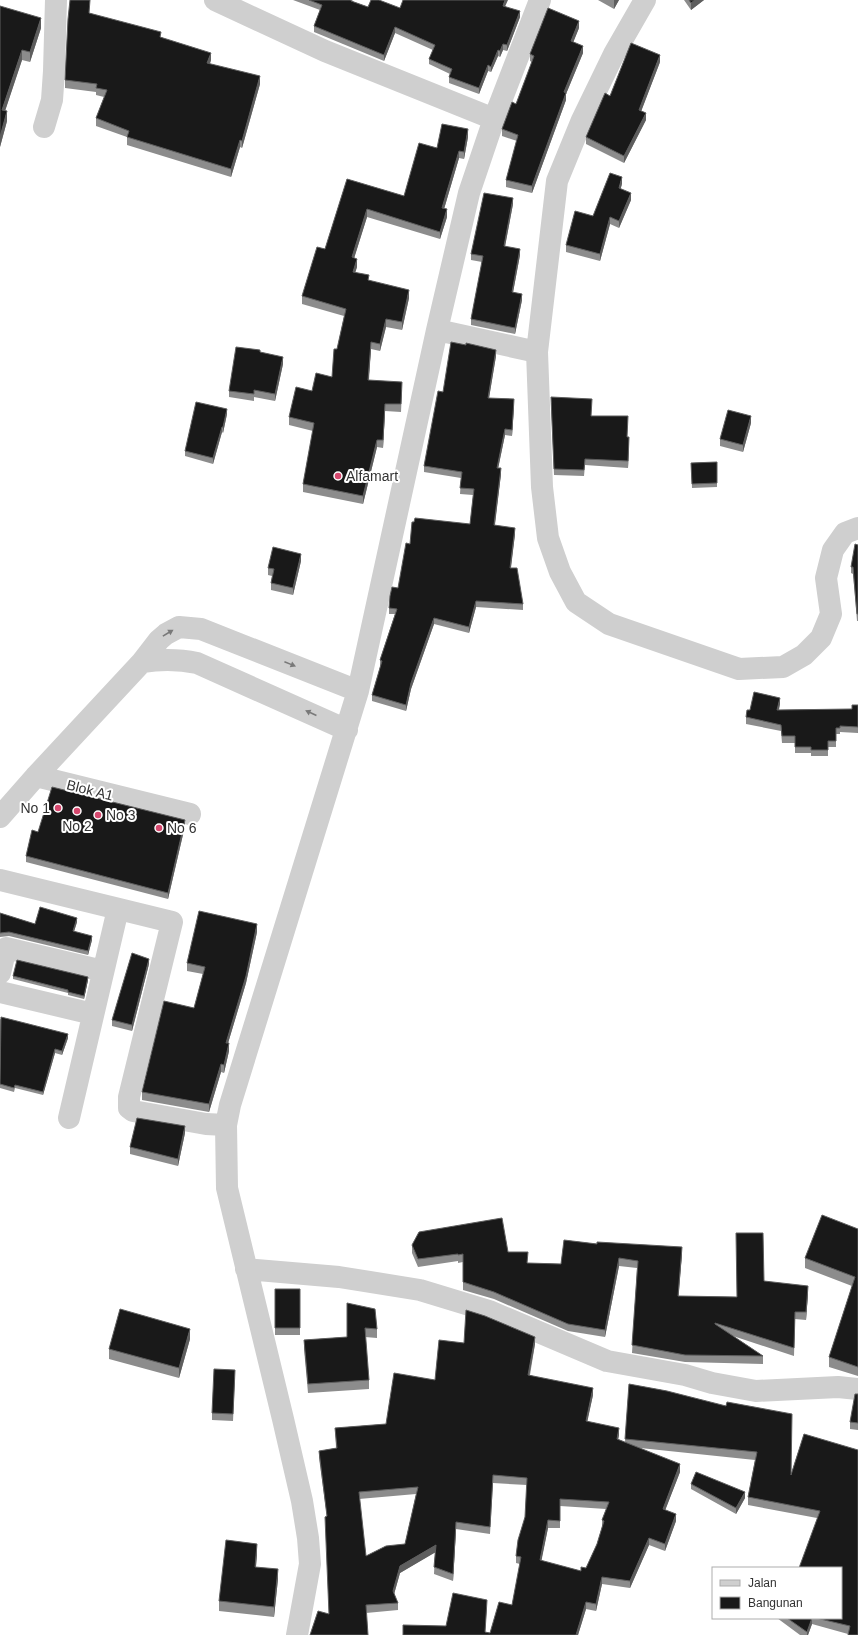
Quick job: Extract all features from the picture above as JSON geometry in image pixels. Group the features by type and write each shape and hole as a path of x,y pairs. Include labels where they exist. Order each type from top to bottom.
{"street":[{"path":"44,127 52,100 56,0"},
{"path":"215,0 325,51 494,119"},
{"path":"297,1635 310,1564 308,1538 302,1501 227,1188 226,1125 230,1105 358,691 436,330 469,193 494,119 540,0"},
{"path":"645,0 610,61 582,120 557,181 537,352 542,487 548,538 560,572 576,602 609,624 739,670 784,667 804,655 821,638 831,614 826,578 833,550 845,533 858,528"},
{"path":"436,330 537,352"},
{"path":"0,817 142,662 159,640 166,634 180,627 201,629 358,691"},
{"path":"142,662 162,659 179,659 197,663 347,730"},
{"name":"Blok A1","path":"36,776 190,814"},
{"path":"0,880 172,922 129,1097 129,1108 133,1111 206,1124 226,1125"},
{"path":"69,1118 118,909"},
{"path":"0,973 6,948 103,971"},
{"path":"0,992 93,1014"},
{"path":"246,1269 339,1277 420,1290 489,1311 607,1361 685,1375 756,1391 838,1387 858,1388"}],"building":[{"path":"70,0 90,0 89,13 161,32 160,37 211,53 207,63 260,76 242,141 240,140 231,169 127,137 129,131 96,118 107,90 96,88 97,84 65,80"},
{"path":"309,0 351,0 368,7 371,0 379,0 400,8 403,0 505,0 503,6 520,11 507,45 503,44 500,51 498,50 491,67 488,65 479,88 449,77 452,69 429,59 435,45 395,27 384,55 314,26 322,5"},
{"path":"0,6 41,18 30,52 22,50 2,110 7,111 0,137"},
{"path":"548,8 579,21 571,41 583,46 564,92 566,93 532,186 506,180 518,135 502,129 512,102 516,104 534,56 530,54"},
{"path":"631,43 660,55 639,110 646,113 624,156 586,137 605,93 610,96"},
{"path":"442,124 468,129 464,152 459,151 442,208 447,209 440,232 367,209 352,257 357,259 353,272 369,275 368,280 409,290 402,322 386,319 380,344 371,342 368,380 402,382 401,404 385,404 383,440 377,440 363,496 303,484 314,423 289,417 296,387 312,391 316,373 332,377 334,349 337,349 346,309 302,296 317,247 325,249 347,179 404,196 419,143 437,148"},
{"path":"610,173 622,177 619,188 631,193 619,221 610,217 600,254 566,245 575,211 593,216"},
{"path":"484,193 513,198 504,246 520,249 512,292 522,294 515,328 471,319 483,256 471,254"},
{"path":"451,342 466,345 466,343 496,350 488,398 514,399 512,430 505,429 497,468 501,468 494,525 515,528 510,568 517,568 523,604 476,601 469,627 434,618 411,683 406,705 372,695 382,661 380,660 397,609 389,608 390,596 392,587 398,588 406,543 410,544 412,522 414,522 415,518 470,524 474,489 460,488 462,472 424,466 438,391 443,392"},
{"path":"236,347 260,350 260,352 283,357 275,394 254,390 254,394 229,391"},
{"path":"551,397 592,399 591,416 628,416 628,461 585,459 584,470 554,469"},
{"path":"196,402 227,409 213,458 185,451"},
{"path":"728,410 751,416 743,445 720,439"},
{"path":"717,462 717,483 692,484 691,463"},
{"path":"855,544 858,545 858,614 853,567 851,567"},
{"path":"273,547 301,554 293,588 271,583 274,569 268,568"},
{"path":"754,692 780,698 777,710 852,709 852,705 858,705 858,727 840,726 840,728 836,728 836,741 828,741 828,750 811,750 811,747 795,747 795,736 782,736 781,725 746,717 747,710 750,710"},
{"path":"52,787 185,820 168,893 26,856 32,830 38,832"},
{"path":"40,907 77,918 73,931 92,936 88,951 9,932 0,933 0,913 35,924"},
{"path":"199,911 257,924 246,976 226,1043 229,1043 224,1065 221,1064 209,1104 142,1092 164,1001 194,1008 205,967 187,963"},
{"path":"132,953 149,959 132,1025 112,1020"},
{"path":"17,960 88,977 84,996 68,992 68,990 13,976"},
{"path":"1,1017 68,1034 62,1051 55,1049 43,1092 15,1085 14,1088 0,1084"},
{"path":"137,1118 185,1126 178,1159 130,1147"},
{"path":"822,1215 858,1229 858,1367 829,1357 855,1277 805,1258"},
{"path":"502,1218 508,1252 528,1252 527,1263 561,1264 564,1240 597,1244 597,1242 682,1247 678,1296 737,1297 736,1233 763,1233 764,1281 808,1286 806,1312 795,1312 794,1348 715,1323 763,1356 685,1355 632,1345 638,1261 619,1258 605,1330 568,1324 494,1292 463,1282 463,1254 418,1259 412,1245 419,1232"},
{"path":"275,1289 300,1289 300,1328 275,1328"},
{"path":"347,1303 375,1309 377,1329 365,1328 369,1380 308,1384 304,1340 347,1337"},
{"path":"120,1309 190,1329 179,1368 109,1349"},
{"path":"466,1310 485,1316 535,1337 528,1375 593,1388 586,1421 619,1428 617,1439 680,1464 663,1509 676,1514 665,1544 649,1538 630,1581 602,1577 596,1604 586,1602 576,1635 403,1635 403,1625 446,1626 453,1593 487,1600 485,1632 490,1633 499,1602 512,1605 521,1557 516,1556 518,1540 525,1517 527,1478 493,1475 490,1527 456,1522 453,1574 434,1567 436,1545 400,1566 393,1591 398,1603 366,1605 368,1635 310,1635 318,1611 329,1614 325,1517 327,1516 319,1451 337,1448 335,1428 386,1424 394,1373 435,1380 439,1340 464,1343","holes":["418,1487 405,1544 386,1546 366,1556 359,1492","560,1499 609,1502 602,1520 604,1521 597,1544 586,1568 581,1567 581,1571 540,1560 548,1520 560,1521"]},
{"path":"214,1369 235,1370 233,1414 212,1413"},
{"path":"629,1384 667,1391 726,1406 727,1402 792,1414 791,1475 804,1434 858,1450 858,1635 848,1635 850,1626 820,1619 842,1619 842,1567 799,1567 820,1511 748,1497 757,1452 625,1439"},
{"path":"855,1394 858,1394 858,1423 850,1422"},
{"path":"696,1472 745,1492 736,1508 691,1484"},
{"path":"226,1540 257,1544 255,1567 278,1569 274,1607 219,1601"},
{"path":"788,1619 812,1619 807,1632"}],"place":[{"name":"Alfamart","path":"338,476"},
{"name":"No 1","path":"58,808"},
{"name":"No 2","path":"77,811"},
{"name":"No 3","path":"98,815"},
{"name":"No 6","path":"159,828"}]}
